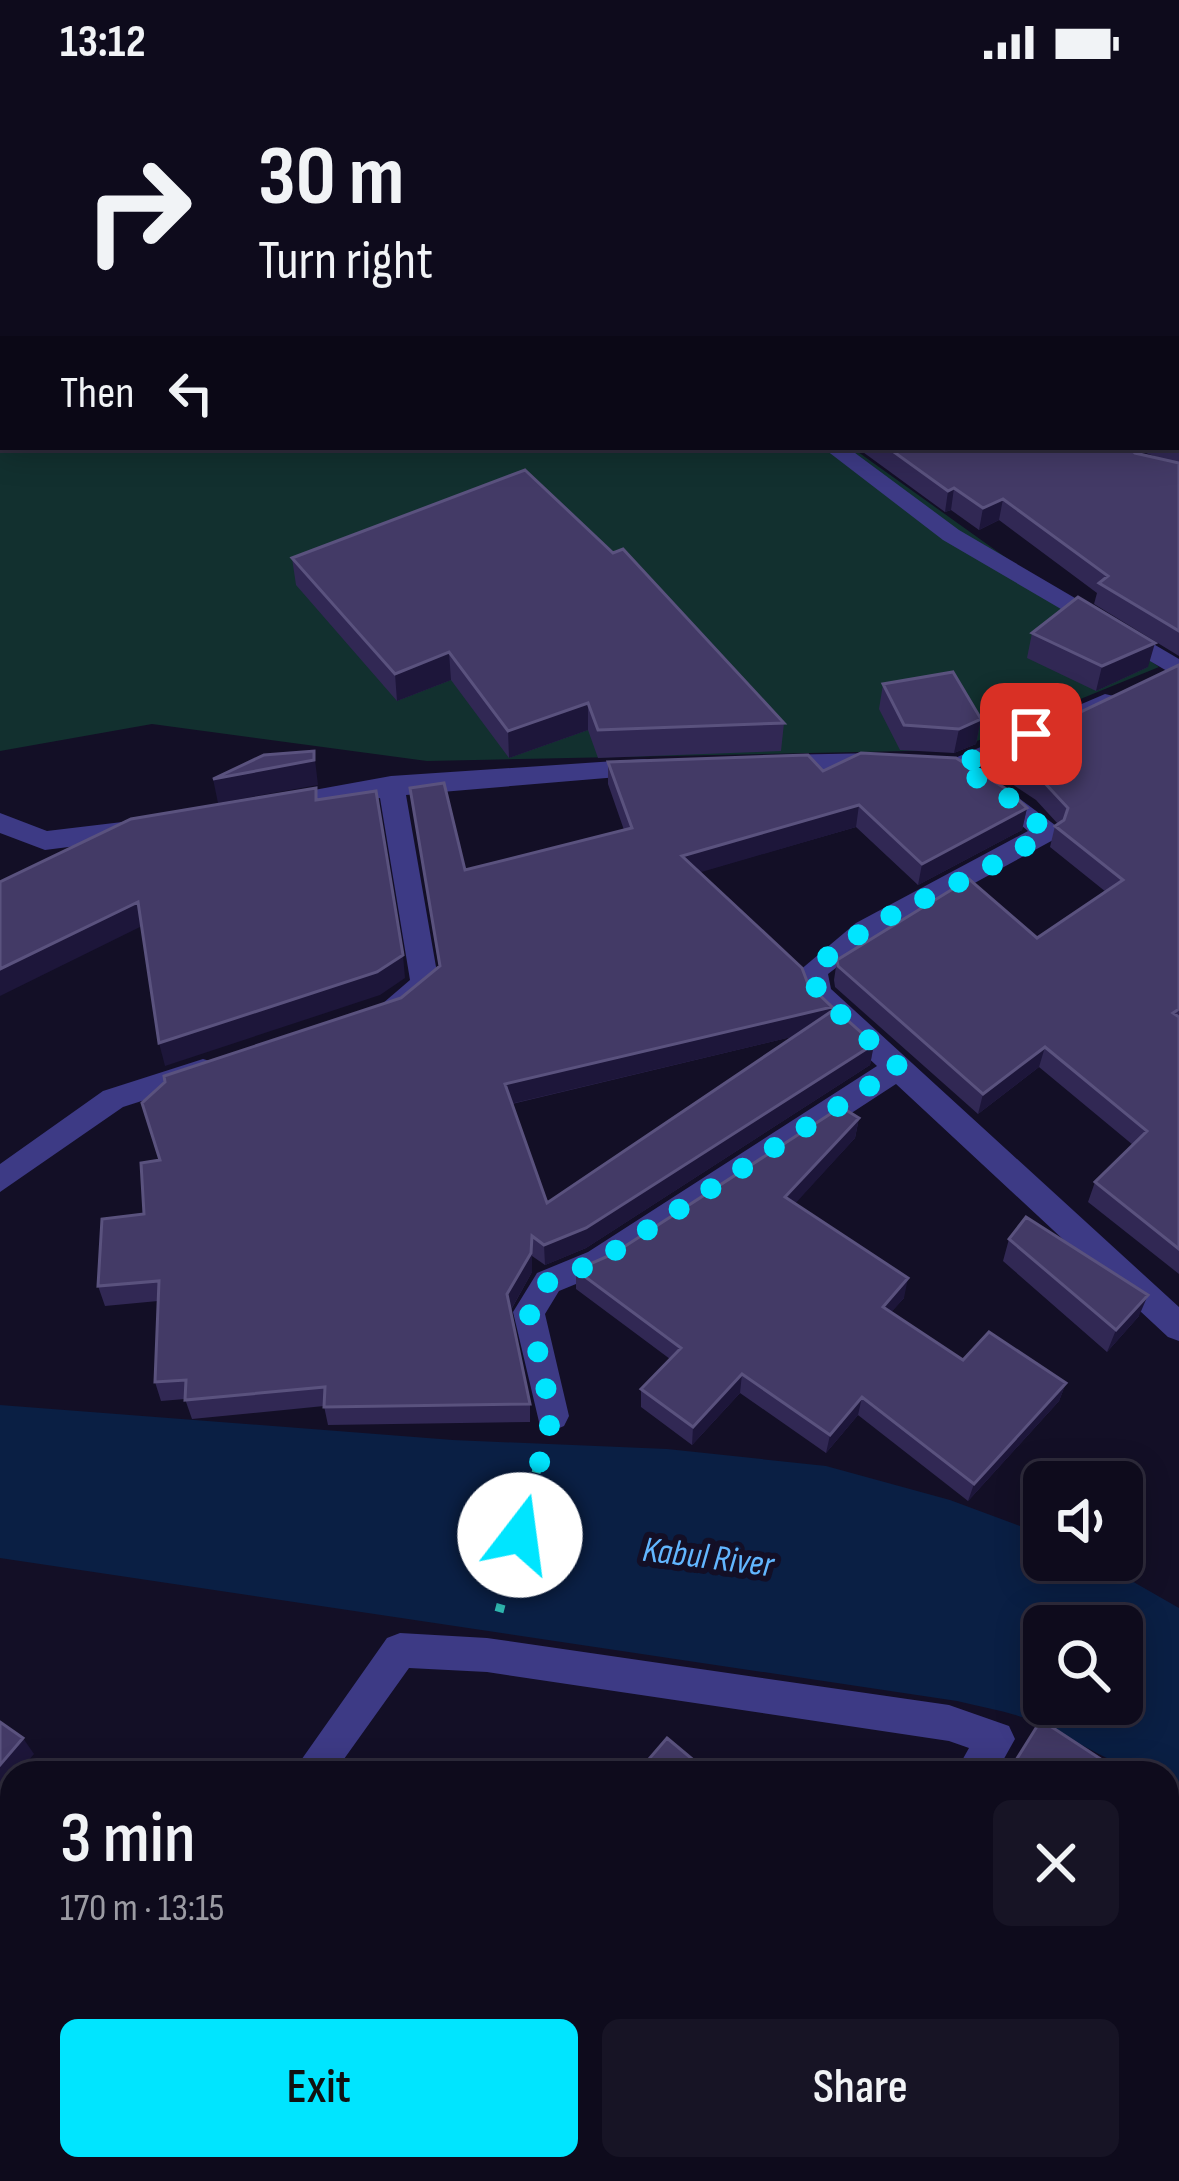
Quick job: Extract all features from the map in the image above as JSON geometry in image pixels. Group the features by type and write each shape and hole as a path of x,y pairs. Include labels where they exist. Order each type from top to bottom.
{"street":[{"path":"837,450 951,535 1178,670"},
{"path":"751,765 860,761 958,766 1178,670"},
{"path":"958,766 1015,802 1046,832 1013,856 838,945 812,971 818,994 1179,1327"},
{"path":"257,809 391,785 666,767"},
{"path":"370,1014 392,1007 425,984 391,785"},
{"path":"0,823 45,841 169,825"},
{"path":"0,1180 113,1100 242,1057"},
{"path":"552,1416 529,1312 548,1282 599,1261 899,1067"},
{"path":"320,1761 400,1650 487,1655 949,1723 996,1739 982,1761"}],"path":[{"path":"487,1655 552,1416"}],"green space":[{"path":"0,450 855,450 1159,667 955,750 427,761 152,724 0,751"}],"water":[{"name":"Kabul River","path":"0,1405 453,1440 667,1449 826,1466 950,1500 1023,1527 1023,1581 1132,1581 1179,1608 1179,1761 1113,1761 1043,1725 1143,1725 1143,1605 1023,1605 1023,1718 957,1701 0,1558"}],"building":[{"path":"891,450 1132,450 1179,463 1179,631 1099,583 1108,576 1003,499 983,508 954,488 948,491"},
{"path":"525,470 613,553 623,549 784,723 598,730 588,703 508,731 449,652 395,674 292,558"},
{"path":"1078,597 1155,643 1102,666 1032,633"},
{"path":"1179,665 1179,1009 1173,1013 1179,1017 1179,1249 1095,1182 1147,1131 1045,1047 983,1094 838,966 837,960 969,879 1037,938 1123,880 1055,826 1064,820 1068,808 1041,779 999,751"},
{"path":"953,672 981,719 959,729 904,725 883,684"},
{"path":"314,751 314,760 213,779 264,755"},
{"path":"861,753 956,758 1008,790 1027,808 922,864 859,805 682,856 802,968 808,984 832,1007 505,1084 547,1203 835,1009 874,1044 586,1228 544,1245 532,1236 531,1253 507,1294 530,1404 324,1407 325,1387 185,1400 186,1380 155,1382 159,1281 98,1286 102,1219 144,1214 141,1163 160,1160 142,1103 165,1082 164,1076 401,998 440,966 410,788 444,783 465,870 632,828 608,762 808,755 823,771"},
{"path":"316,788 316,800 376,791 403,955 377,972 159,1043 138,902 0,969 0,882 131,819"},
{"path":"841,1107 859,1118 785,1197 908,1278 883,1307 963,1360 989,1332 1066,1383 974,1484 862,1397 830,1435 742,1374 693,1427 641,1389 681,1348 576,1270 613,1254"},
{"path":"1026,1217 1148,1295 1116,1330 1009,1239"},
{"path":"0,1722 23,1738 0,1761"},
{"path":"1038,1725 1049,1725 1104,1761 1015,1761"},
{"path":"667,1738 695,1761 647,1761"}],"route":[{"path":"520,1535 552,1416 529,1312 548,1282 599,1261 899,1067 818,994 812,971 838,945 1013,856 1046,832 1015,802 958,766 1031,734"}]}
